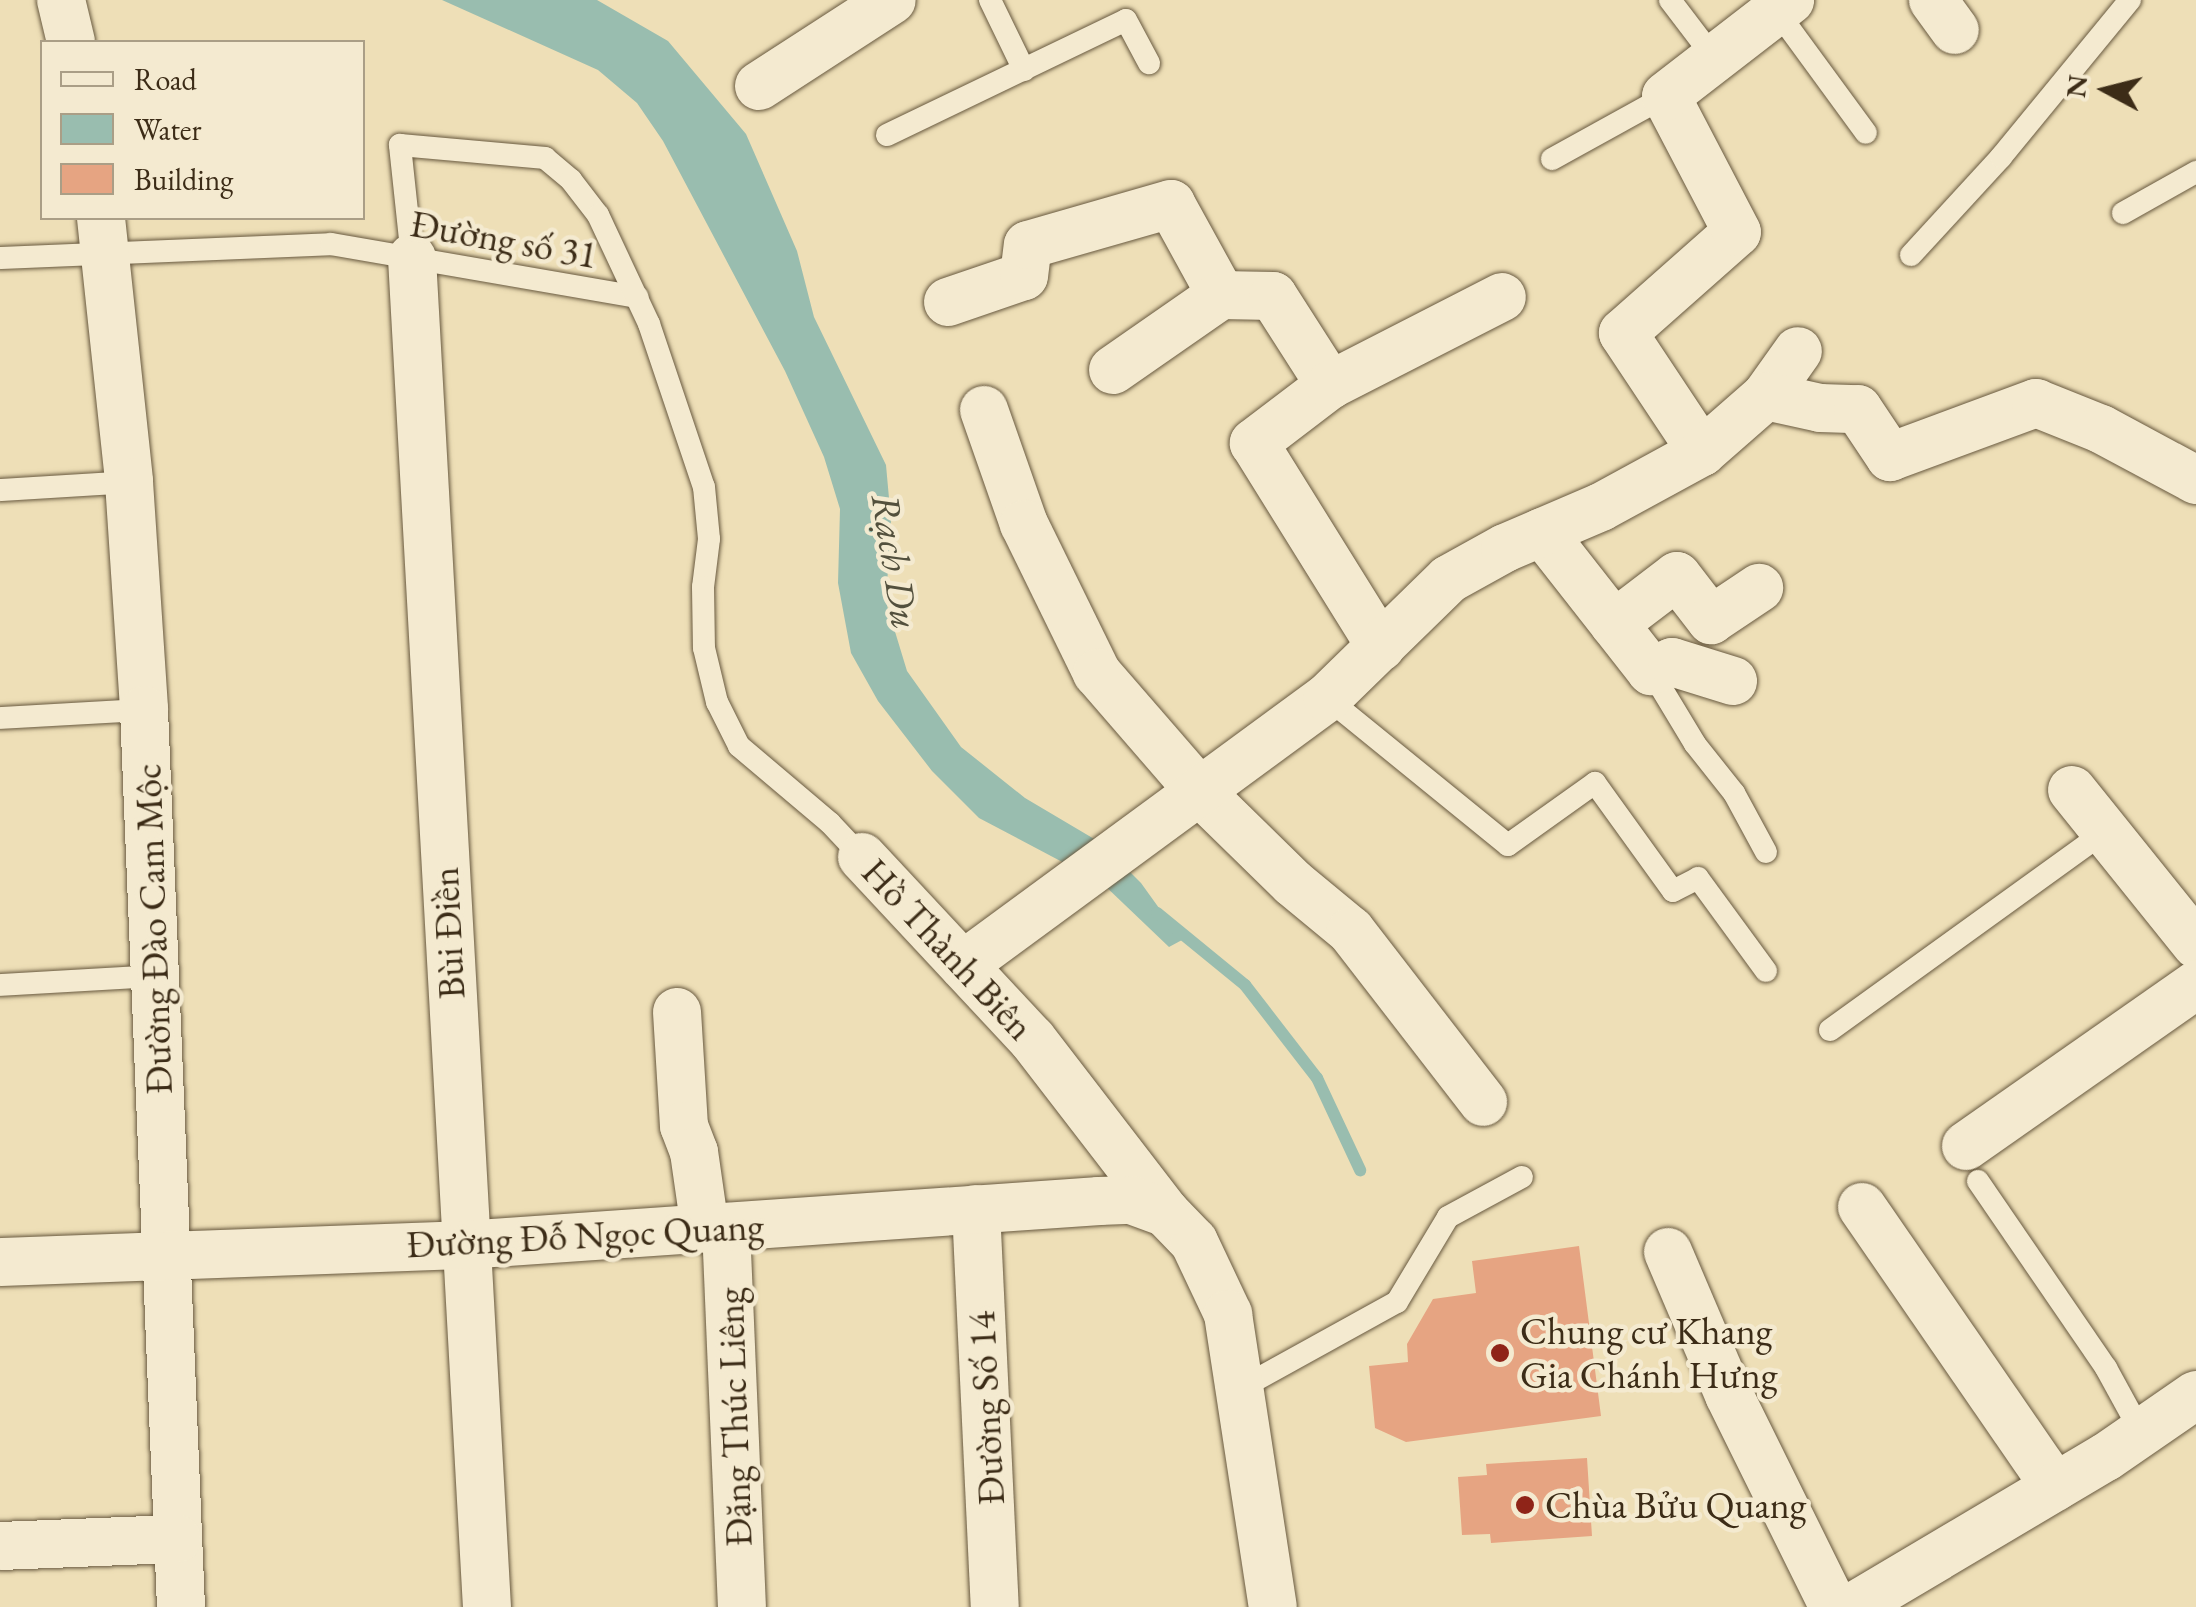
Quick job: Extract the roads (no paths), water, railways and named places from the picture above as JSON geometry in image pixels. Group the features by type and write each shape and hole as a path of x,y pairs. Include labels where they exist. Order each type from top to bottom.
{"street":[{"path":"61,0 71,40"},
{"path":"759,86 892,0"},
{"path":"1702,452 1623,333 1737,232 1666,96 1783,5"},
{"path":"948,302 1024,276 1028,245 1171,204 1221,295"},
{"name":"Đường Đào Cam Mộc","path":"104,234 129,482 144,710 181,1607"},
{"name":"Bùi Điền","path":"412,258 487,1607"},
{"path":"1113,370 1221,295 1273,296 1330,386"},
{"path":"1382,646 1254,443 1330,386 1502,297"},
{"path":"963,965 1327,698 1449,578 1602,507 1702,452 1766,396 1798,352"},
{"path":"1766,396 1820,408 1858,409 1890,457 2036,403 2101,429 2196,480"},
{"path":"984,410 1024,524 1097,673 1200,792 1293,883 1351,931 1482,1102"},
{"path":"1542,532 1651,671 1672,662 1733,682"},
{"path":"1614,624 1677,576 1711,620 1759,588"},
{"path":"2072,790 2196,944"},
{"name":"Hồ Thành Biên","path":"862,857 1032,1039 1166,1213 1194,1242 1228,1314 1273,1607"},
{"path":"1972,1164 2196,985"},
{"name":"Đặng Thúc Liêng","path":"678,1012 684,1126 716,1228 742,1607"},
{"name":"Đường Đỗ Ngọc Quang","path":"0,1262 464,1245 1132,1200 1166,1213"},
{"path":"1862,1207 2055,1487"},
{"name":"Đường Số 14","path":"976,1210 996,1607"},
{"path":"1668,1252 1728,1395 1834,1607"},
{"path":"1853,1607 2055,1487 2196,1395"},
{"path":"0,1546 177,1539"}],"lane":[{"path":"990,0 1024,70"},
{"path":"1670,0 1716,59"},
{"path":"1911,256 2001,156 2130,0"},
{"path":"1783,5 1866,132"},
{"path":"887,134 1126,20 1149,63"},
{"path":"1552,159 1666,96"},
{"name":"Hồ Thành Biên","path":"412,258 400,145 545,158 571,180 598,215 638,297 704,487 709,538 703,587 704,648 717,702 739,746 830,823 862,857"},
{"path":"2123,213 2196,172"},
{"name":"Đường số 31","path":"0,258 104,234 331,244 638,297"},
{"path":"0,490 129,482"},
{"path":"1651,671 1695,744 1734,793 1766,852"},
{"path":"1327,698 1508,845 1595,784 1673,891 1698,878 1766,971"},
{"path":"0,718 144,710"},
{"path":"1830,1030 2106,832"},
{"path":"0,985 156,976"},
{"path":"1972,1164 2106,1368 2142,1432"},
{"path":"1241,1388 1397,1302 1448,1217 1522,1177"}],"water":[{"path":"442,0 597,0 668,41 746,134 797,251 814,317 886,465 891,520 886,602 907,671 961,747 1025,798 1101,843 1141,883 1182,940 1169,947 1102,883 979,818 932,771 878,701 851,653 838,583 840,509 824,457 785,371 663,141 637,103 598,70"}],"waterway":[{"name":"Rạch Du","path":"1157,913 1245,985 1317,1078 1360,1170"}],"place":[{"name":"Chung cư Khang Gia Chánh Hưng","path":"1500,1353"},
{"name":"Chùa Bửu Quang","path":"1525,1505"}]}
